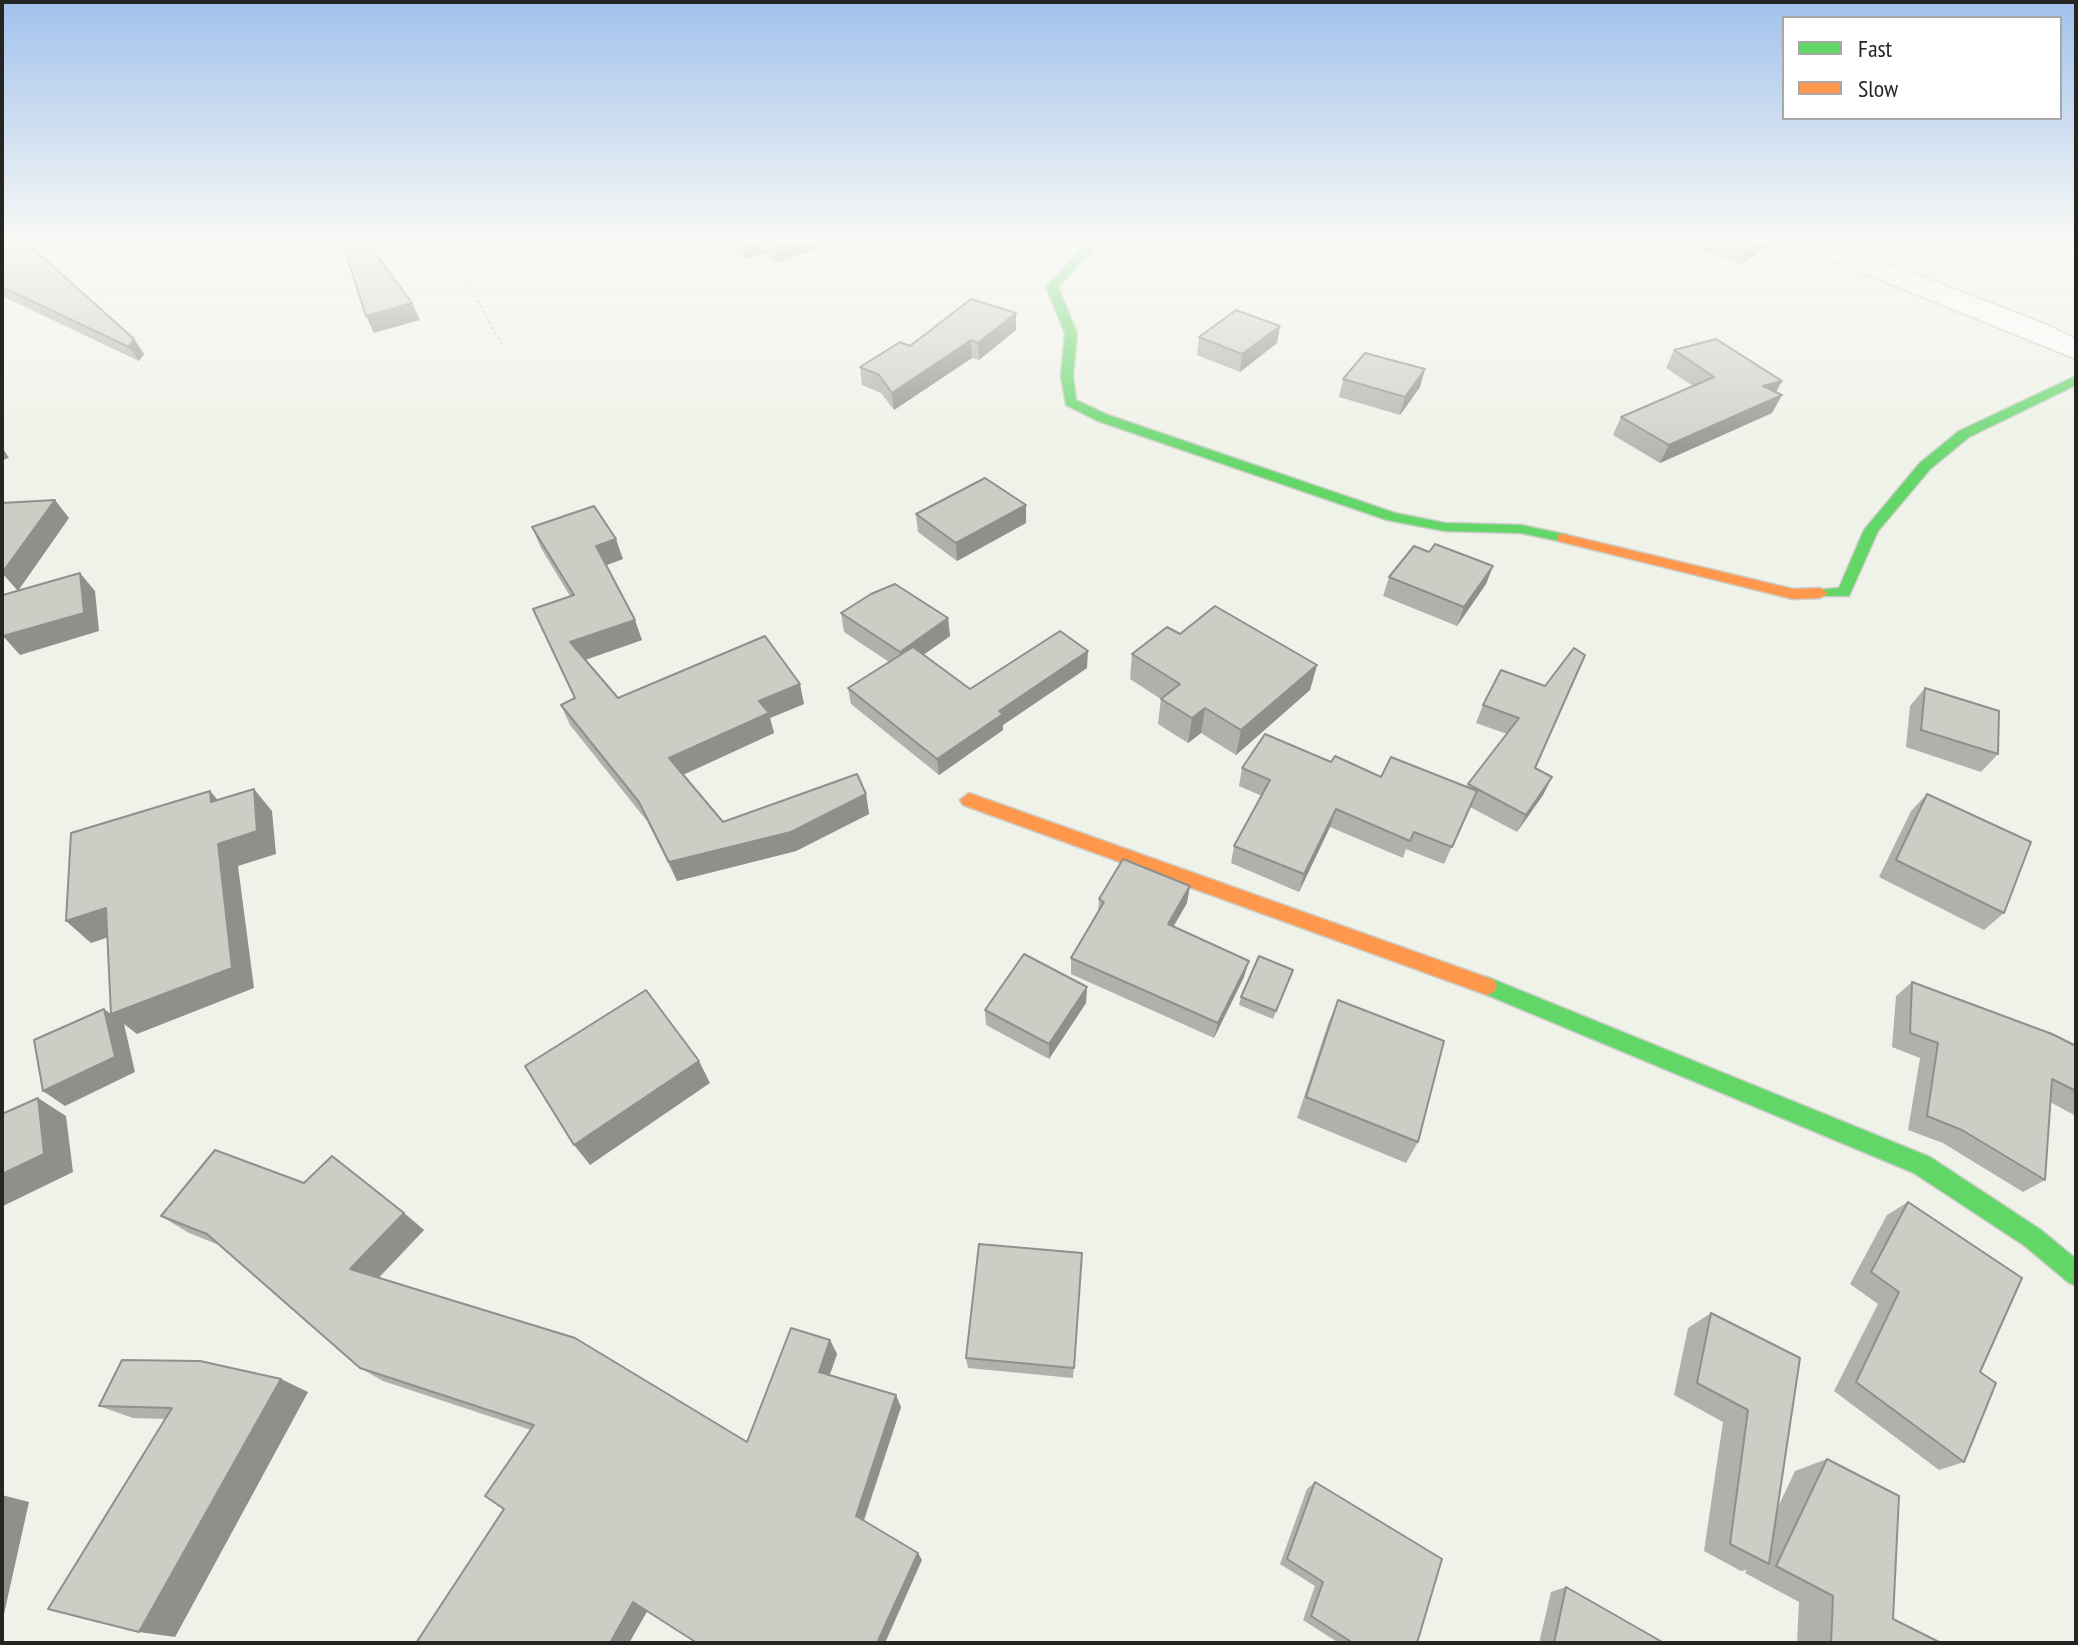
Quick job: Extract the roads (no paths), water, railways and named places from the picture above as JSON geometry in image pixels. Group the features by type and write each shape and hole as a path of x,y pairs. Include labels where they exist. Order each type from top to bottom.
{"street":[{"path":"1065,319 1071,333 1067,376 1070,402 1103,418 1392,517 1445,527 1521,529 1621,550 1793,594 1844,593 1871,530 1925,466 1964,434 2076,380"},
{"path":"2006,319 2076,350"},
{"path":"969,800 1484,985 1922,1165 2033,1238 2076,1274"}]}
